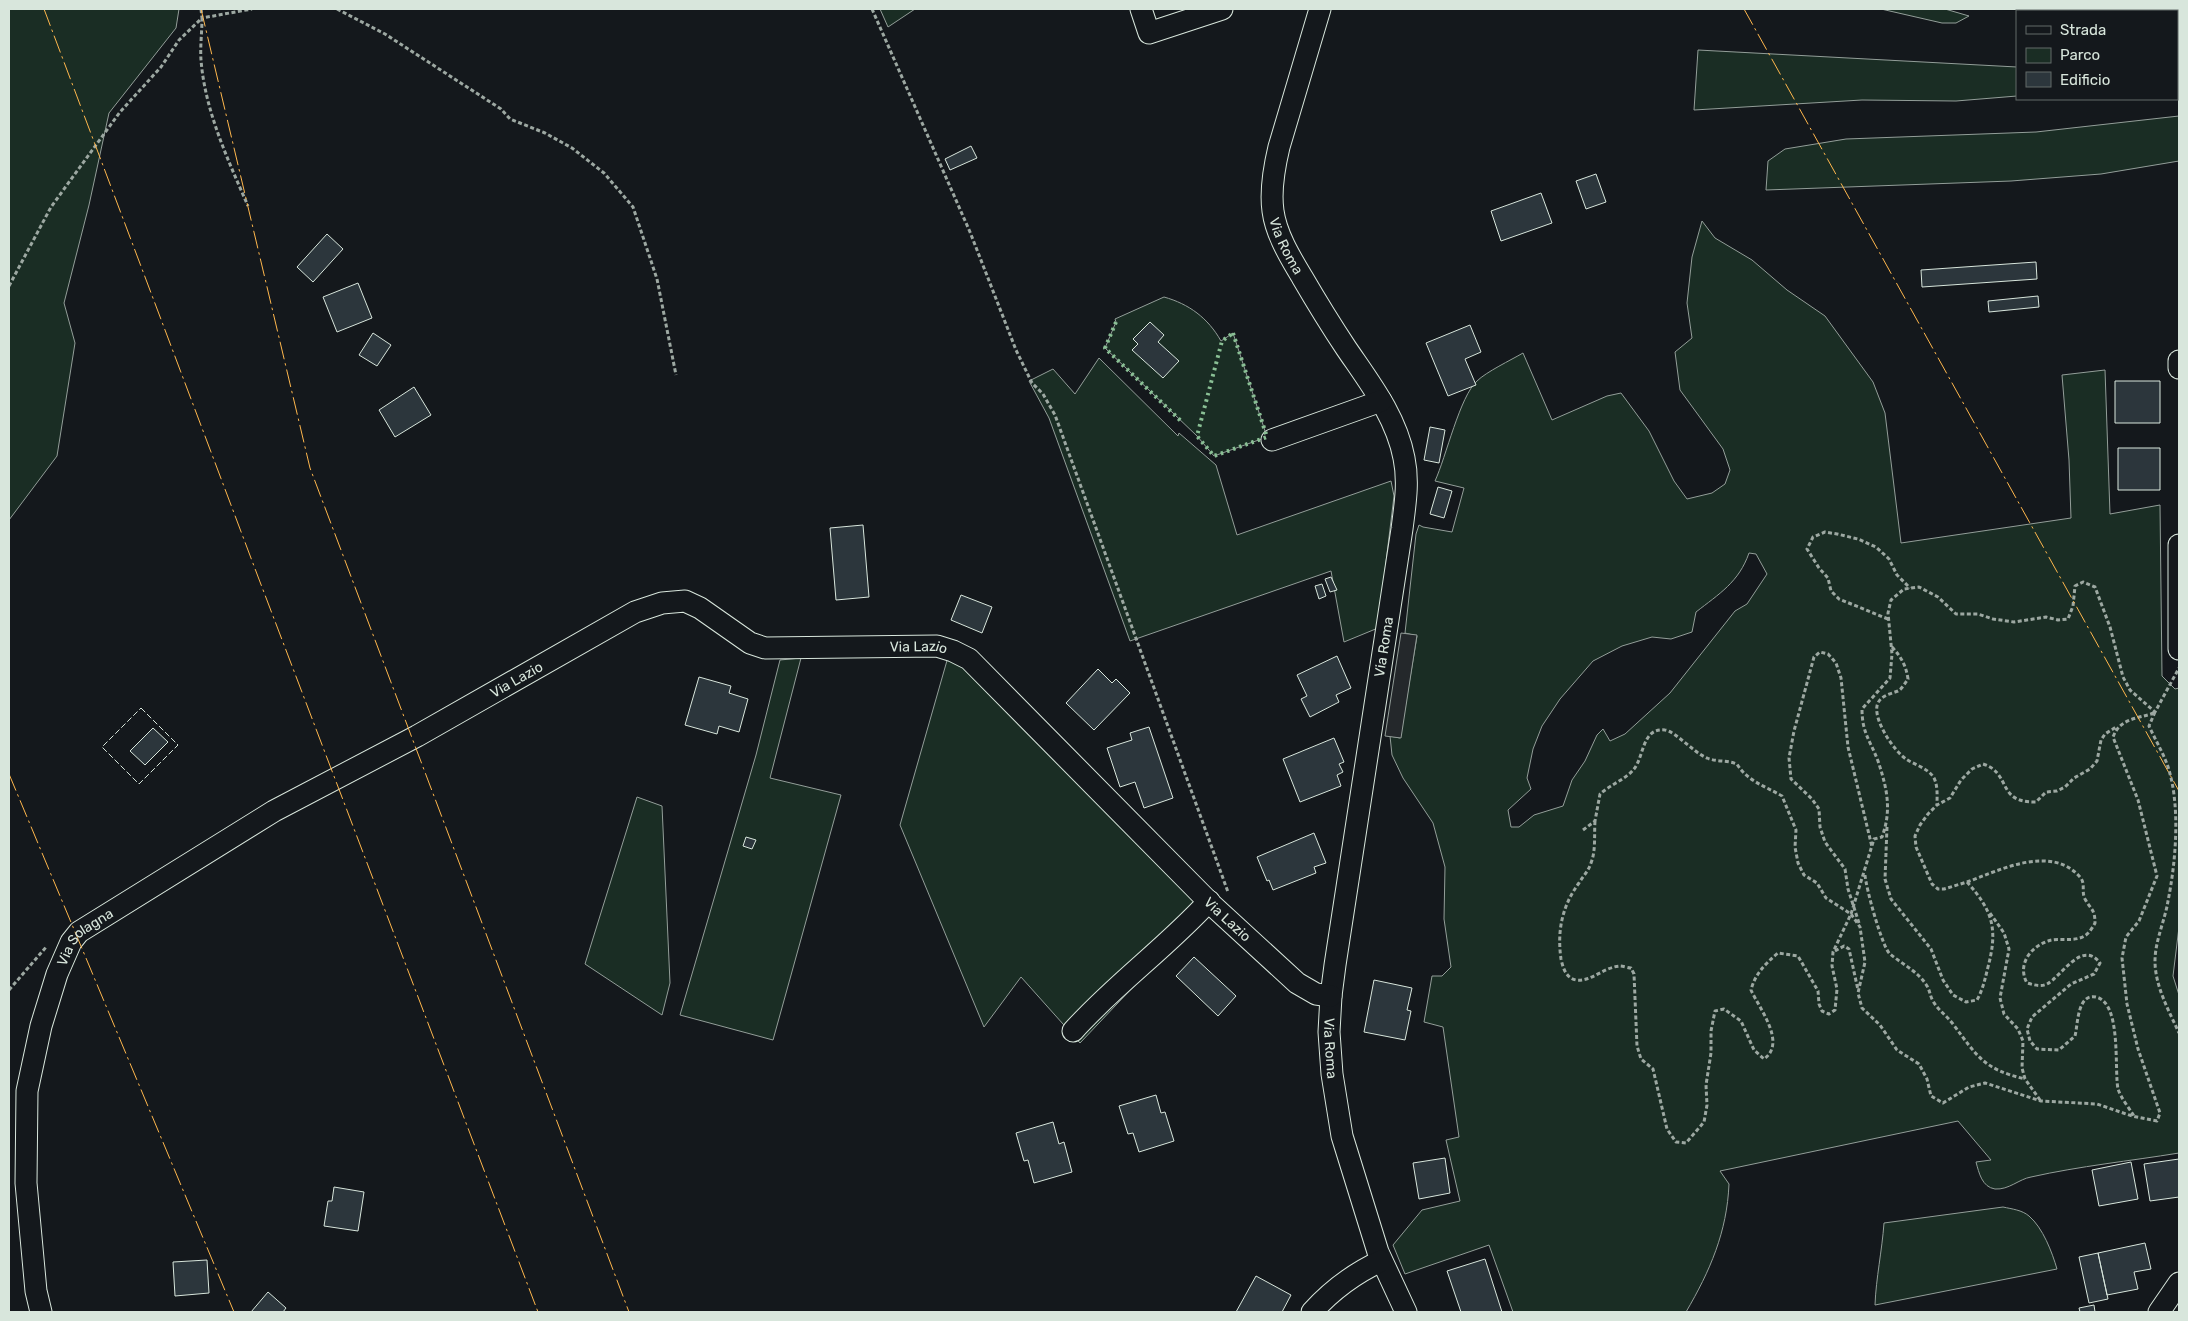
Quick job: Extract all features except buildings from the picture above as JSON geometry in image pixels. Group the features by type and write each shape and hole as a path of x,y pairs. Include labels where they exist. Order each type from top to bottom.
{"street":[{"path":"1141,9 1149,33 1222,9"},
{"name":"Via Roma","path":"1320,9 1274,169 1273,213 1291,259 1328,321 1381,401 1393,425 1404,456 1407,492 1331,996 1329,1032 1332,1074 1342,1136 1381,1261 1406,1312"},
{"path":"2179,361 2179,368"},
{"path":"1272,440 1381,401"},
{"path":"2179,545 2179,649"},
{"name":"Via Lazio","path":"417,736 635,612 662,603 685,601 700,608 750,644 765,648 937,646 969,659 1208,901 1297,983 1316,994 1331,996"},
{"name":"Via Solagna","path":"41,1312 36,1291 26,1182 27,1091 41,1026 57,974 71,942 88,924 274,811 417,736"},
{"path":"1073,1031 1102,1000 1180,932 1208,901"},
{"path":"1312,1312 1324,1298 1351,1278 1381,1261"},
{"path":"2159,1312 2179,1283"}],"path":[{"path":"201,9 201,60 206,93 221,143 248,206"},
{"path":"9,286 50,207 120,112 160,67 179,40 202,18 252,9"},
{"path":"337,9 385,34 501,109 510,119 572,148 604,173 633,207 657,279 676,375"},
{"path":"872,9 970,232 1016,350 1032,383 1043,394 1055,415 1230,897"},
{"path":"1888,619 1839,599 1831,591 1828,578 1807,549 1812,537 1825,532 1837,534 1858,539 1876,548 1889,559 1897,575 1910,588"},
{"path":"1989,911 1994,942 1990,959 1982,990 1977,1000 1966,1002 1953,995 1943,980 1932,949 1891,899 1885,879 1889,808 1887,792 1878,762 1862,726 1862,709 1890,678 1892,647 1888,613 1891,600 1904,589 1919,587 1938,597 1956,614 1978,614 1993,619 2014,622 2046,617 2058,620 2068,619 2073,606 2075,586 2083,582 2094,587 2110,627 2123,676 2130,690 2155,712"},
{"path":"1892,647 1901,657 1908,679 1899,690 1881,698 1877,706 1878,716 1884,732 1898,752 1903,757 1928,770 1934,777 1937,785 1936,805"},
{"path":"1858,993 1865,962 1860,927 1848,889 1845,869 1825,842 1820,827 1818,810 1812,798 1790,779 1789,758 1794,731 1814,657 1820,652 1828,654 1836,663 1842,678 1848,747 1872,847"},
{"path":"2179,667 2149,726 2168,765 2176,842 2174,868 2166,912 2156,948 2155,966 2160,985 2179,1033"},
{"path":"2134,1116 2119,1091 2112,1014 2106,1003 2098,997 2085,999 2080,1009 2075,1036 2059,1050 2037,1049 2030,1041 2028,1035 2027,1029 2032,1017 2040,1008 2071,984 2094,974 2100,963 2096,959 2087,956 2078,958 2063,968 2047,984 2039,986 2028,983 2024,977 2024,961 2029,953 2048,940 2066,940 2085,936 2095,923 2092,906 2085,899 2084,883 2080,877 2066,865 2025,862 1967,882 1938,889 1932,884 1921,860 1914,836 1936,805 1950,798 1961,780 1972,769 1983,764 1992,767 2000,775 2004,787 2015,798 2025,802 2036,802 2046,792 2057,791 2065,787 2074,778 2090,769 2097,761 2101,740 2105,734 2129,719 2155,712"},
{"path":"1833,952 1844,946 1849,949 1862,1008 1880,1025 1898,1050 1919,1064 1927,1080 1931,1096 1943,1103 1969,1087 1985,1083 2040,1101 2097,1104 2157,1121 2160,1113 2138,1049 2128,1004 2122,958 2126,937 2139,921 2157,876 2138,800 2113,737 2117,727"},
{"path":"1860,927 1851,914 1826,898 1817,883 1804,875 1798,863 1795,847 1796,830 1782,796 1754,782 1742,773 1737,764 1707,759 1666,730 1654,732 1645,741 1635,768 1600,794 1595,821 1595,852 1586,874 1567,902 1558,938 1563,967 1570,978 1577,980 1589,978 1605,970 1620,966 1631,968 1634,974 1637,1046 1641,1059 1653,1069 1667,1129 1676,1142 1686,1143 1704,1122 1707,1105 1706,1085 1711,1053 1711,1031 1715,1012 1724,1009 1741,1021 1754,1050 1764,1059 1770,1055 1774,1043 1772,1032 1751,990 1754,978 1767,962 1778,953 1798,956 1818,991 1822,1012 1829,1014 1834,1010 1837,1002 1837,989 1832,966 1833,952 1851,914 1854,906 1874,839 1882,837 1888,822"},
{"path":"1583,830 1595,821"},
{"path":"1865,873 1867,891 1889,953 1902,961 1927,986 1933,1001 1952,1022 1963,1040 1983,1063 2008,1075 2025,1079"},
{"path":"1967,882 1989,911 2007,941 2009,949 2000,998 2004,1014 2018,1029 2023,1041 2022,1068 2025,1079 2040,1101"}],"green space":[{"path":"9,9 179,9 176,28 109,113 89,205 64,303 75,343 57,456 9,520"},
{"path":"880,9 915,9 888,27"},
{"path":"1881,9 1945,9 1969,16 1956,23 1942,23"},
{"path":"1698,50 2016,67 2016,96 1956,101 1862,100 1694,110"},
{"path":"2179,116 2179,161 2101,174 2011,181 1766,190 1768,161 1785,149 1846,139 2036,132"},
{"path":"1702,221 1715,238 1752,260 1787,290 1825,316 1873,382 1885,413 1901,543 2071,518 2069,460 2062,375 2105,370 2110,514 2160,505 2162,676 2175,689 2179,688 2179,927 2173,976 2179,995 2179,1153 2049,1173 2027,1178 2005,1188 1995,1189 1984,1182 1976,1162 1991,1160 1958,1121 1720,1171 1729,1184 1728,1202 1721,1235 1710,1266 1686,1312 1513,1312 1489,1245 1405,1274 1393,1245 1422,1210 1460,1201 1446,1140 1459,1137 1443,1027 1424,1022 1432,976 1442,976 1451,967 1444,919 1445,867 1433,823 1403,778 1392,755 1390,736 1400,738 1417,636 1405,633 1416,534 1419,525 1452,532 1464,488 1435,481 1459,413 1477,381 1492,370 1523,353 1552,420 1607,396 1621,393 1649,431 1674,481 1687,499 1712,493 1725,484 1730,470 1723,449 1680,390 1675,352 1692,338 1687,303 1692,257","holes":["1749,553 1756,554 1767,574 1747,604 1735,611 1670,693 1625,734 1610,741 1603,729 1597,735 1585,761 1572,780 1563,806 1534,815 1519,827 1511,827 1508,810 1531,789 1527,778 1533,749 1542,726 1560,699 1593,661 1622,646 1652,637 1671,639 1692,632 1696,612 1734,580"]},
{"path":"1164,297 1182,304 1197,313 1210,325 1221,341 1233,333 1267,437 1214,456 1197,436 1105,348 1116,322 1115,319"},
{"path":"1099,358 1178,436 1179,433 1216,465 1237,535 1391,481 1394,496 1378,628 1344,642 1331,571 1130,641 1049,418 1029,381 1053,369 1075,394"},
{"path":"948,657 970,666 1208,908 1080,1043 1021,977 984,1027 900,825"},
{"path":"801,658 770,778 841,795 773,1040 680,1015 756,755 780,660"},
{"path":"637,797 662,806 670,983 662,1015 585,964"},
{"path":"2003,1207 2023,1212 2034,1221 2046,1241 2057,1269 1875,1305 1884,1223"}],"shaded area":[{"path":"1401,633 1417,635 1401,738 1385,736"}],"hedge":[{"path":"1116,322 1105,348 1183,423"},
{"path":"1233,333 1267,437 1214,456 1197,436 1222,341 1233,333"}],"fence":[{"path":"141,708 178,745 139,784 102,747 141,708"}],"power":[{"path":"44,9 538,1312"},
{"path":"201,9 310,468 629,1312"},
{"path":"1744,9 2179,791"},
{"path":"9,774 234,1312"}]}
